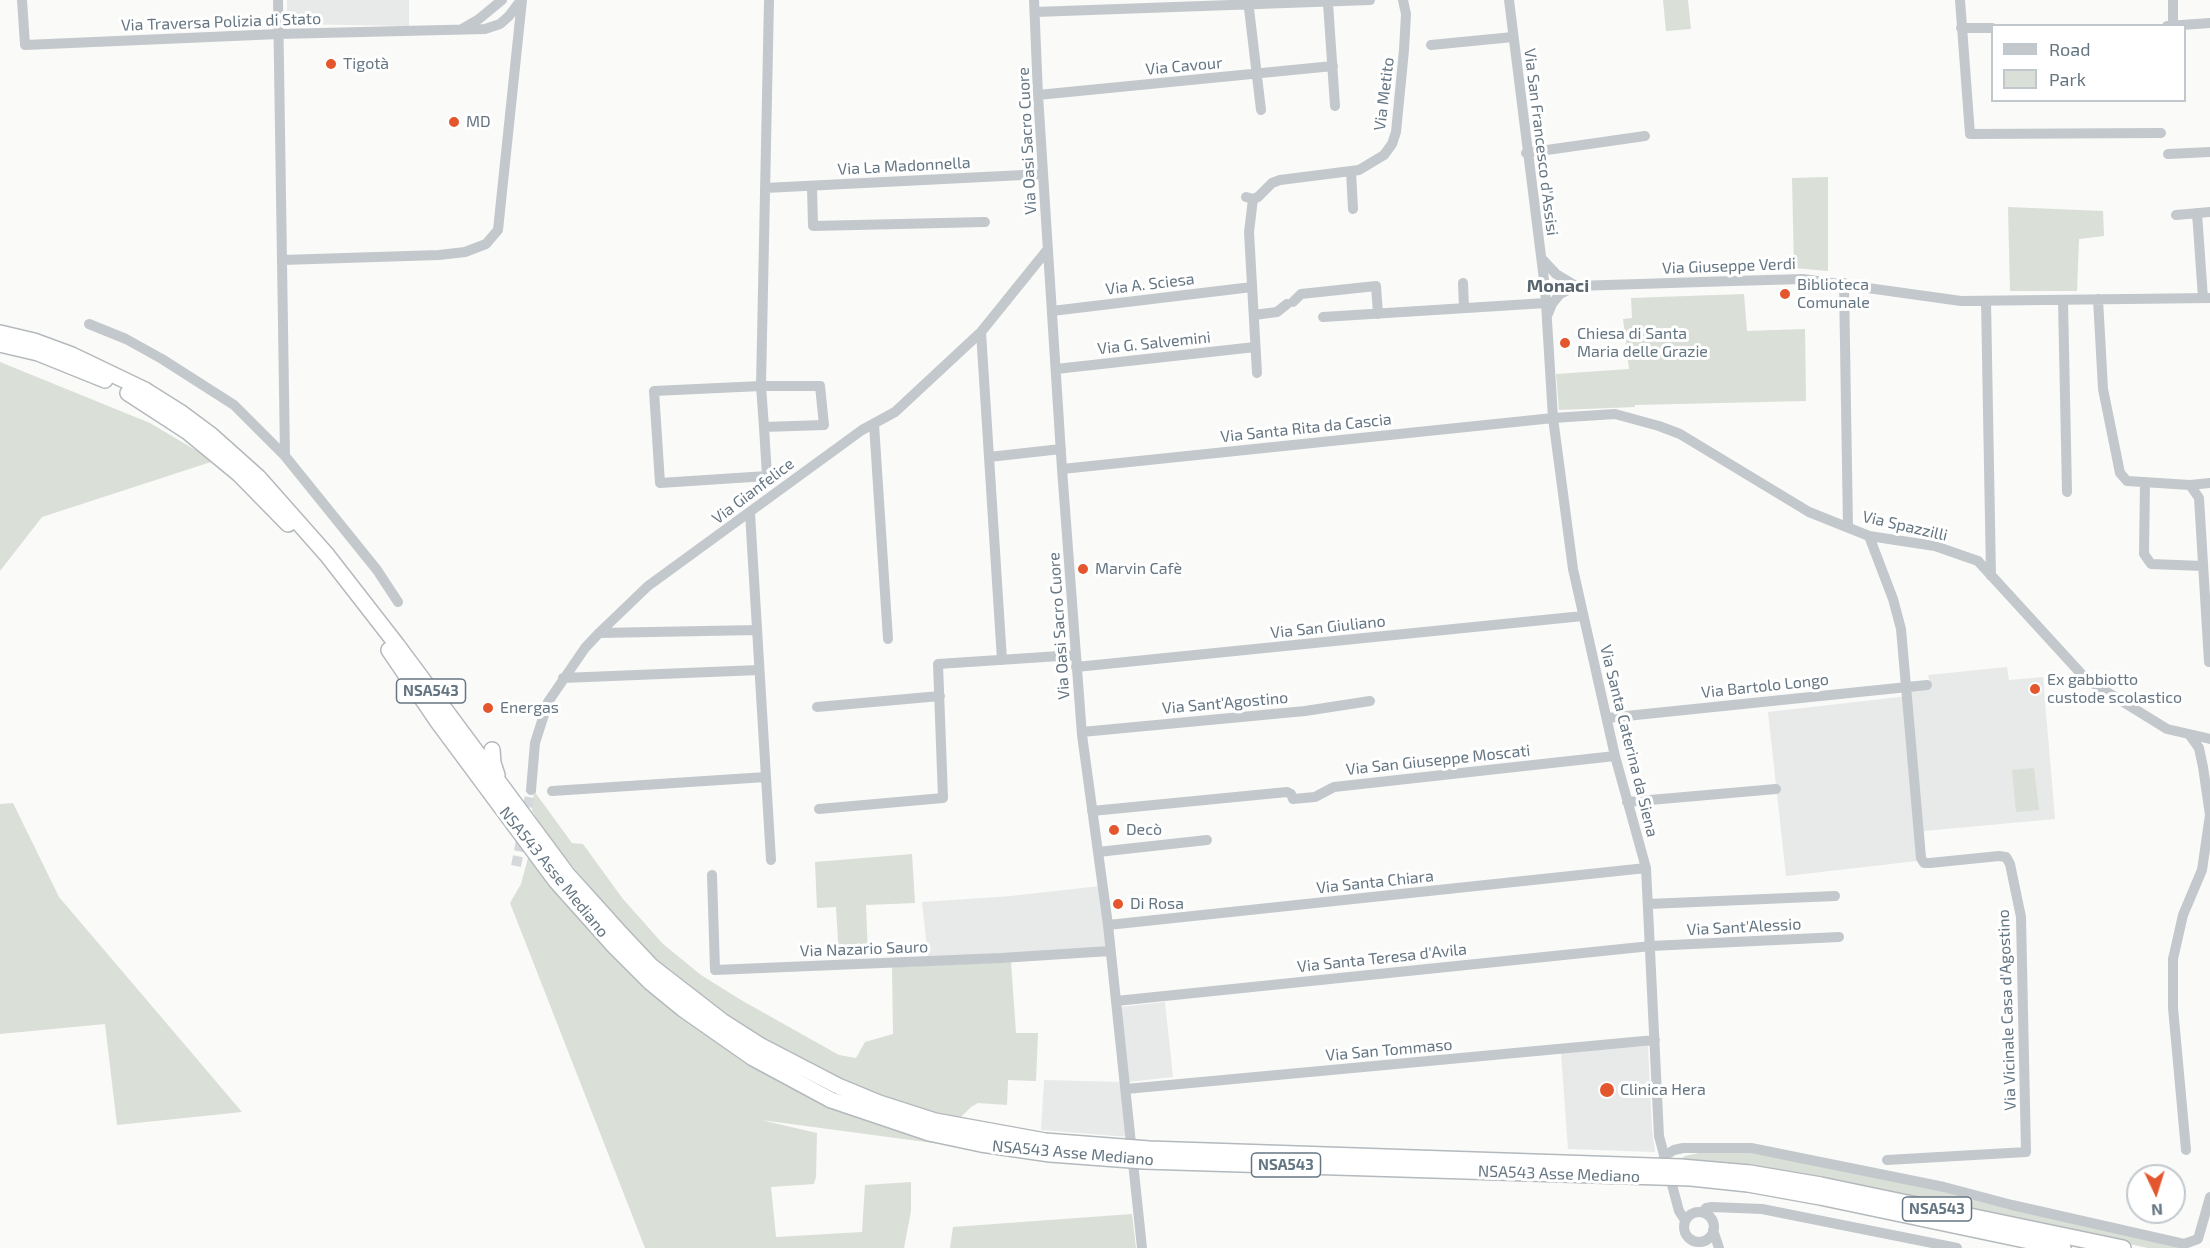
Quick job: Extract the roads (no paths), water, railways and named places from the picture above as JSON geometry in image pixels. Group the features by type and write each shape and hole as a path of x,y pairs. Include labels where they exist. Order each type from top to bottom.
{"highway":[{"name":"NSA543 Asse Mediano","path":"0,333 63,351 106,370 163,401 211,435 258,477 300,523 397,645 567,874 651,966 722,1021 835,1093"},
{"name":"NSA543 Asse Mediano","path":"0,344 38,353 101,378 131,394 188,432 239,474 292,528 323,564 388,649 438,722 556,881 599,930 650,982 683,1009 753,1058 835,1093"},
{"path":"397,645 439,685"},
{"path":"492,750 493,763 501,786"},
{"path":"835,1093 879,1103 935,1120 1045,1141 1149,1149 1681,1167 1749,1179 1820,1197 2063,1248"},
{"name":"NSA543","path":"1749,1179 1821,1185 2123,1248"}],"street":[{"name":"Via Traversa Polizia di Stato","path":"22,0 25,45 279,34 476,30 494,27"},
{"path":"278,0 285,456"},
{"path":"462,29 502,0"},
{"path":"764,427 824,425 820,386 761,386 654,391 660,483 767,476 761,386 769,0"},
{"name":"Via Oasi Sacro Cuore","path":"1034,0 1038,95 1076,667 1082,732 1108,925 1142,1248"},
{"path":"1035,12 1101,5 1328,3 1370,0"},
{"name":"Via Metito","path":"1257,373 1249,198 1258,197 1272,183 1280,180 1359,170 1384,155 1392,144 1396,132 1406,14 1403,0"},
{"name":"Via San Francesco d'Assisi","path":"1509,0 1526,153 1545,288"},
{"path":"1960,0 1970,134 2161,133"},
{"path":"2173,0 2173,24"},
{"path":"282,260 439,255 465,252 486,244 498,230 517,41 518,2"},
{"path":"494,27 504,20 518,2"},
{"path":"1249,3 1261,110"},
{"path":"1328,3 1335,106"},
{"path":"487,13 494,27 510,32 517,41"},
{"path":"2186,24 2210,23"},
{"path":"1961,28 1991,28"},
{"path":"1431,45 1513,37"},
{"name":"Via Cavour","path":"1038,95 1332,66"},
{"path":"1526,153 1645,136"},
{"path":"2168,154 2210,152"},
{"path":"1351,171 1353,209"},
{"name":"Via La Madonnella","path":"765,188 1043,174"},
{"path":"812,186 813,226 985,222"},
{"path":"2176,215 2210,212"},
{"path":"2197,213 2206,298"},
{"name":"Via Gianfelice","path":"531,790 536,743 548,702 563,678 598,633 648,586 862,430 895,412 981,332 1048,249"},
{"path":"1541,257 1548,268 1569,286 1552,304 1547,317"},
{"name":"Via Giuseppe Verdi","path":"1545,288 1552,292 1569,286 1803,279 1961,301 2206,298"},
{"path":"1463,283 1464,308"},
{"path":"1844,283 1848,527"},
{"name":"Via A. Sciesa","path":"1052,311 1252,286"},
{"path":"1254,315 1277,312 1301,294 1376,286 1378,314"},
{"name":"Via Santa Caterina da Siena","path":"1545,288 1553,418 1571,558 1615,756 1646,868 1659,1136 1677,1201 1693,1215"},
{"path":"2098,299 2103,389 2120,473 2127,481 2190,485 2210,483"},
{"path":"2063,300 2067,492"},
{"path":"1986,301 1991,576"},
{"path":"1323,317 1546,303"},
{"path":"89,324 126,339 162,359 234,405 285,456 376,570 398,602"},
{"path":"981,332 1002,660"},
{"name":"Via G. Salvemini","path":"1056,369 1255,348"},
{"name":"Via Spazzilli","path":"1553,418 1615,414 1659,426 1680,434 1809,512 1869,536 1935,546 1978,561 2086,679 2167,729 2210,739"},
{"name":"Via Santa Rita da Cascia","path":"1062,469 1553,418"},
{"path":"874,424 888,639"},
{"path":"989,457 1061,449"},
{"path":"2145,482 2144,554 2151,564 2203,566"},
{"path":"2190,485 2199,498 2209,662"},
{"path":"750,513 771,860"},
{"name":"Via Vicinale Casa d'Agostino","path":"1869,536 1893,599 1901,629 1921,858 1924,863 1930,864 2006,857 2010,864 2021,917 2026,1152 1887,1160"},
{"name":"Via San Giuliano","path":"1076,667 1583,616"},
{"path":"598,633 757,630"},
{"path":"819,809 944,798 938,664 1076,655"},
{"path":"563,678 759,670"},
{"name":"Via Bartolo Longo","path":"1607,718 1927,685"},
{"path":"817,707 939,696"},
{"name":"Via Sant'Agostino","path":"1082,732 1305,711 1370,701"},
{"path":"2186,1150 2173,1008 2173,959 2183,915 2202,870 2210,815 2199,748 2189,734"},
{"name":"Via San Giuseppe Moscati","path":"1092,811 1287,792 1293,799 1315,797 1334,787 1615,756"},
{"path":"552,791 766,777"},
{"path":"1627,802 1776,789"},
{"path":"1098,852 1207,840"},
{"name":"Via Santa Chiara","path":"1108,925 1646,868"},
{"name":"Via Nazario Sauro","path":"712,874 715,970 1110,951"},
{"path":"1649,904 1835,896"},
{"name":"Via Sant'Alessio","path":"1651,946 1839,937"},
{"name":"Via Santa Teresa d'Avila","path":"1116,1000 1651,946"},
{"name":"Via San Tommaso","path":"1126,1089 1655,1040"},
{"path":"1664,1156 1683,1148 1751,1148 1944,1187 2184,1244 2198,1239 2210,1197"},
{"path":"1713,1230 1705,1242 1694,1244 1686,1233 1693,1215 1706,1208 1762,1209 1957,1248"},
{"path":"1693,1215 1711,1220 1719,1248"}],"tunnel":[{"path":"516,866 531,790"}],"place":[{"name":"Tigotà","path":"331,64"},
{"name":"MD","path":"454,122"},
{"name":"Biblioteca Comunale","path":"1785,294"},
{"name":"Chiesa di Santa Maria delle Grazie","path":"1565,343"},
{"name":"Marvin Cafè","path":"1083,569"},
{"name":"Ex gabbiotto custode scolastico","path":"2035,689"},
{"name":"Energas","path":"488,708"},
{"name":"Decò","path":"1114,830"},
{"name":"Di Rosa","path":"1118,904"},
{"name":"Clinica Hera","path":"1607,1090"}],"district":[{"name":"Monaci","path":"1558,286"}]}
